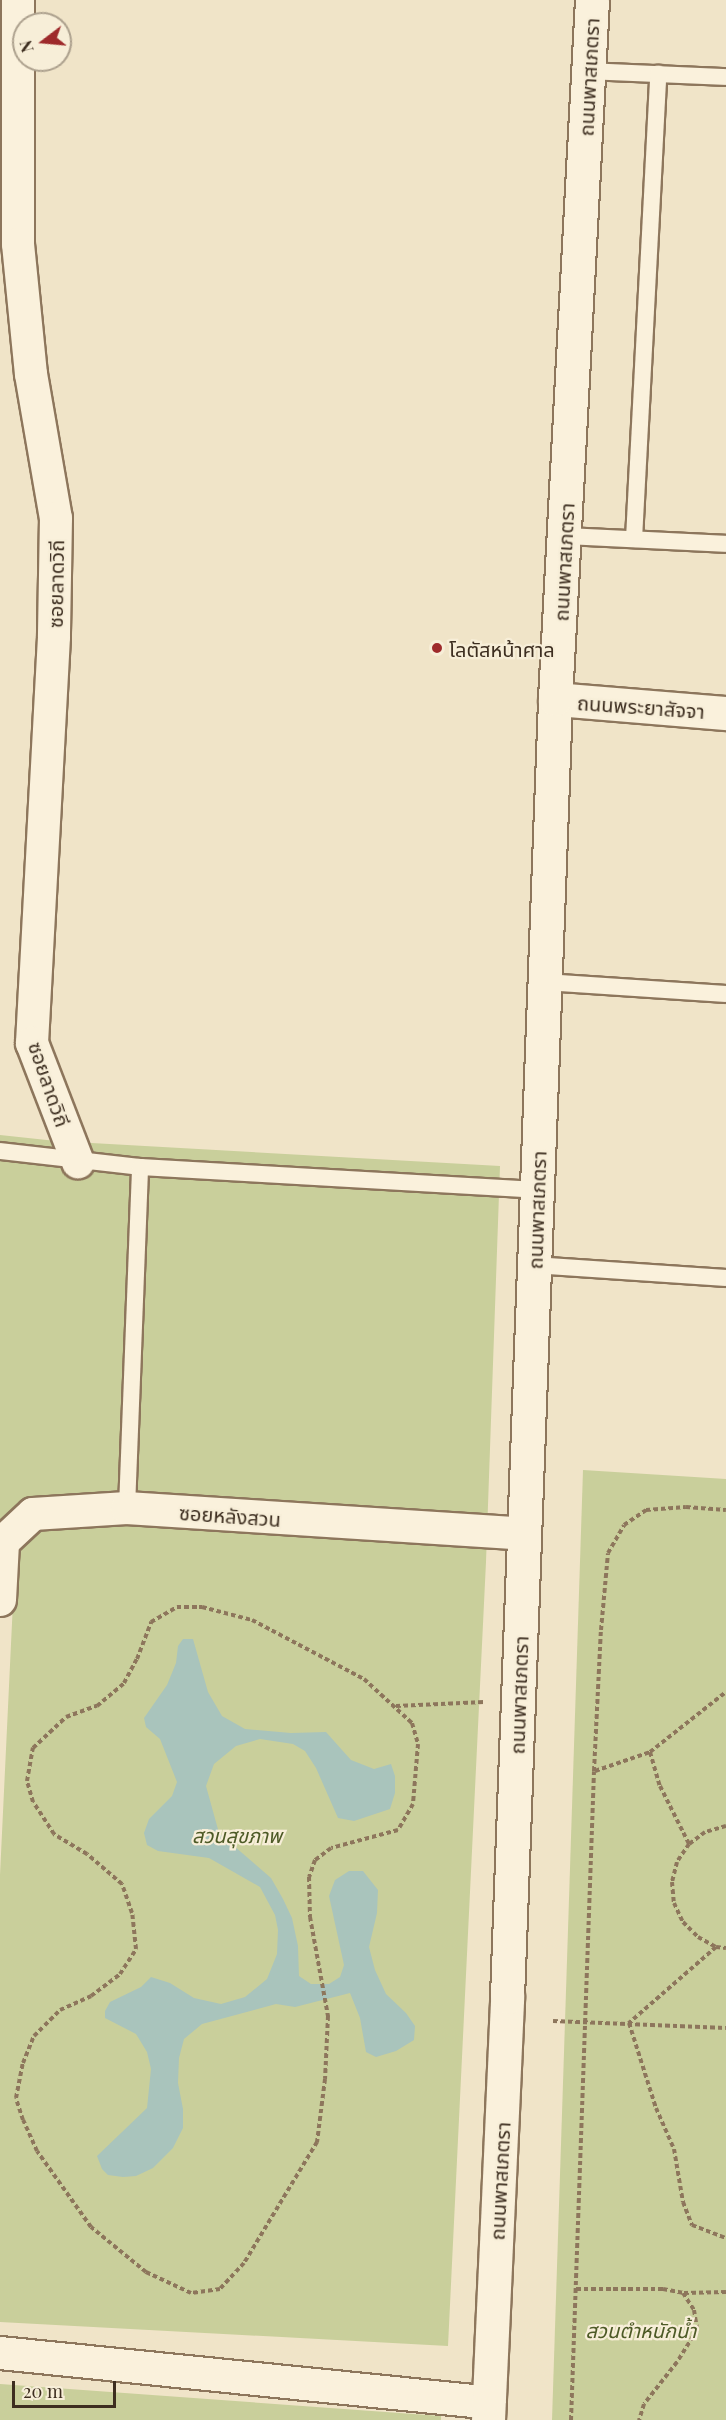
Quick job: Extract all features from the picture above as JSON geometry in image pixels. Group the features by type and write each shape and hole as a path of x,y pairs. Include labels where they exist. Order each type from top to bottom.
{"street":[{"name":"ซอยลาดวิถี","path":"18,0 18,244 31,374 56,518 54,637 32,1043 78,1162"},
{"name":"ถนนพาสเภตรา","path":"489,2411 555,699 592,0"},
{"name":"ถนนพระยาสัจจา","path":"555,699 726,712"},
{"name":"ซอยหลังสวน","path":"0,1600 2,1541 33,1514 127,1508 524,1534"},
{"path":"0,2353 489,2411"}],"lane":[{"path":"588,71 726,77"},
{"path":"634,540 658,74"},
{"path":"564,536 726,544"},
{"path":"545,982 726,994"},
{"path":"0,1151 78,1162 140,1167 537,1190"},
{"path":"127,1508 140,1167"},
{"path":"534,1265 726,1278"}],"path":[{"path":"571,2420 594,1771 601,1630 608,1553 624,1526 646,1510 686,1507 726,1510"},
{"path":"395,1706 412,1723 418,1744 413,1804 398,1830 331,1848 315,1860 309,1877 310,1917 328,2016 325,2079 317,2142 244,2263 220,2289 191,2293 146,2272 91,2227 37,2151 16,2098 23,2063 34,2036 60,2010 91,1996 120,1974 136,1950 132,1913 122,1884 87,1854 54,1833 33,1802 27,1781 33,1748 66,1717 97,1706 124,1683 137,1659 151,1622 177,1607 202,1607 252,1620 364,1679 395,1706 518,1700"},
{"path":"594,1771 650,1752 726,1692"},
{"path":"650,1752 660,1786 689,1844"},
{"path":"726,1826 705,1832 689,1844 677,1862 672,1882 674,1903 683,1922 698,1937 716,1947 726,1948"},
{"path":"629,2023 716,1947"},
{"path":"553,2020 726,2028"},
{"path":"629,2023 656,2108 674,2149 683,2202 692,2225 726,2238"},
{"path":"576,2289 663,2289 683,2293 726,2292"},
{"path":"639,2420 644,2404 677,2362 697,2330 694,2310 683,2293"}],"green space":[{"name":"สวนสุขภาพ","path":"0,1135 56,1141 500,1166 486,1562 448,2346 0,2322 0,1875 16,1539 0,1538"},
{"name":"สวนตำหนักน้ำ","path":"583,1470 726,1479 726,2420 552,2420"},
{"path":"0,2384 441,2416 441,2420 0,2420"}],"water":[{"path":"183,1639 193,1639 208,1692 222,1716 245,1729 291,1733 326,1732 351,1760 374,1769 391,1764 395,1776 395,1793 390,1809 354,1821 338,1818 316,1768 305,1751 293,1744 260,1739 236,1746 214,1764 206,1786 219,1833 271,1878 283,1899 292,1918 298,1946 299,1976 311,1984 329,1984 340,1977 344,1965 329,1896 335,1880 349,1871 363,1871 378,1890 377,1913 369,1947 375,1970 386,1994 406,2013 415,2026 414,2040 396,2051 376,2057 366,2052 360,2018 350,1993 295,2007 276,2004 202,2024 184,2039 179,2058 178,2083 183,2109 183,2128 173,2148 153,2168 136,2176 123,2177 108,2175 102,2169 97,2156 147,2108 151,2069 147,2052 136,2034 105,2018 105,2011 110,2002 141,1987 151,1977 170,1983 194,1998 221,2004 245,1997 267,1979 277,1954 278,1930 275,1915 260,1887 209,1858 158,1851 147,1845 144,1833 149,1819 172,1796 177,1782 160,1739 146,1727 144,1718 167,1685 176,1663 178,1646"}],"place":[{"name":"โลตัสหน้าศาล","path":"437,648"}]}
